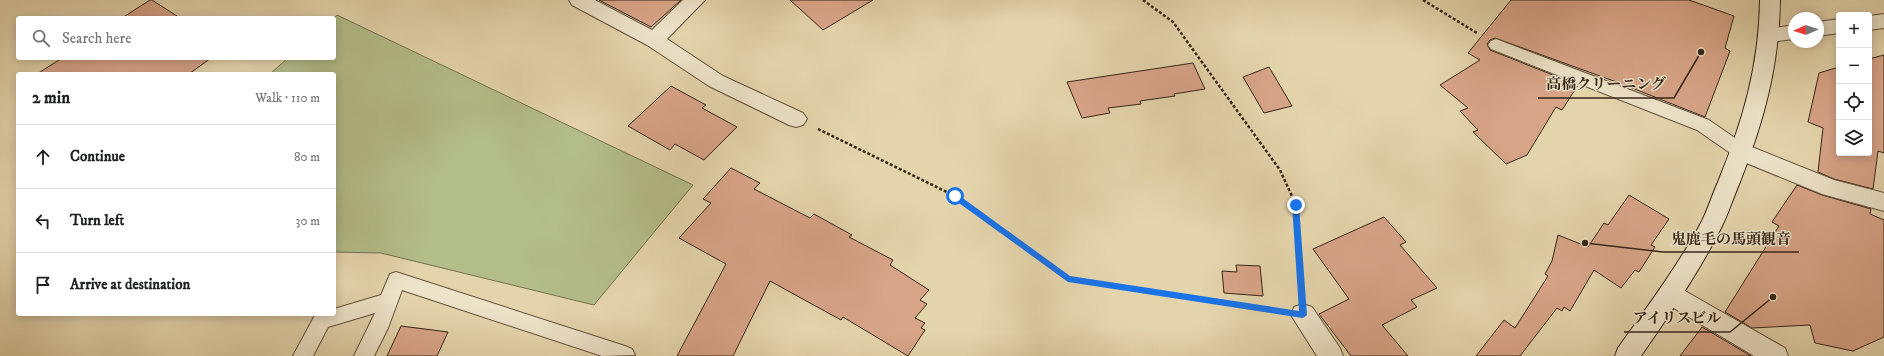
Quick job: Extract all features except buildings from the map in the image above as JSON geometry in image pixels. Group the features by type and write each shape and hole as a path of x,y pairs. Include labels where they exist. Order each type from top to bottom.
{"street":[{"path":"579,0 654,40 716,81 796,119"},
{"path":"654,40 695,0"},
{"path":"1627,356 1670,294 1712,223 1742,152 1762,89 1770,35 1770,0"},
{"path":"1872,23 1884,21"},
{"path":"1824,28 1836,26"},
{"path":"1770,35 1788,33"},
{"path":"1742,152 1830,188 1884,202"},
{"path":"1670,294 1776,356"},
{"path":"1303,315 1331,356"}],"lane":[{"path":"1496,46 1703,125 1742,152"},
{"path":"364,356 379,328 396,280 625,355"},
{"path":"303,356 322,321 389,301"}],"path":[{"path":"796,119 955,196 1068,278 1303,315 1296,205 1280,170 1173,22 1144,0"},
{"path":"1423,0 1496,46"}],"green space":[{"path":"337,15 693,185 594,305 381,253 336,252 336,72 272,72 286,60 336,60"}],"place":[{"name":"高橋クリーニング","path":"1701,52"},
{"name":"鬼鹿毛の馬頭観音","path":"1585,243"},
{"name":"アイリスビル","path":"1773,297"}],"route":[{"path":"955,196 1068,278 1303,315 1296,205"}]}
